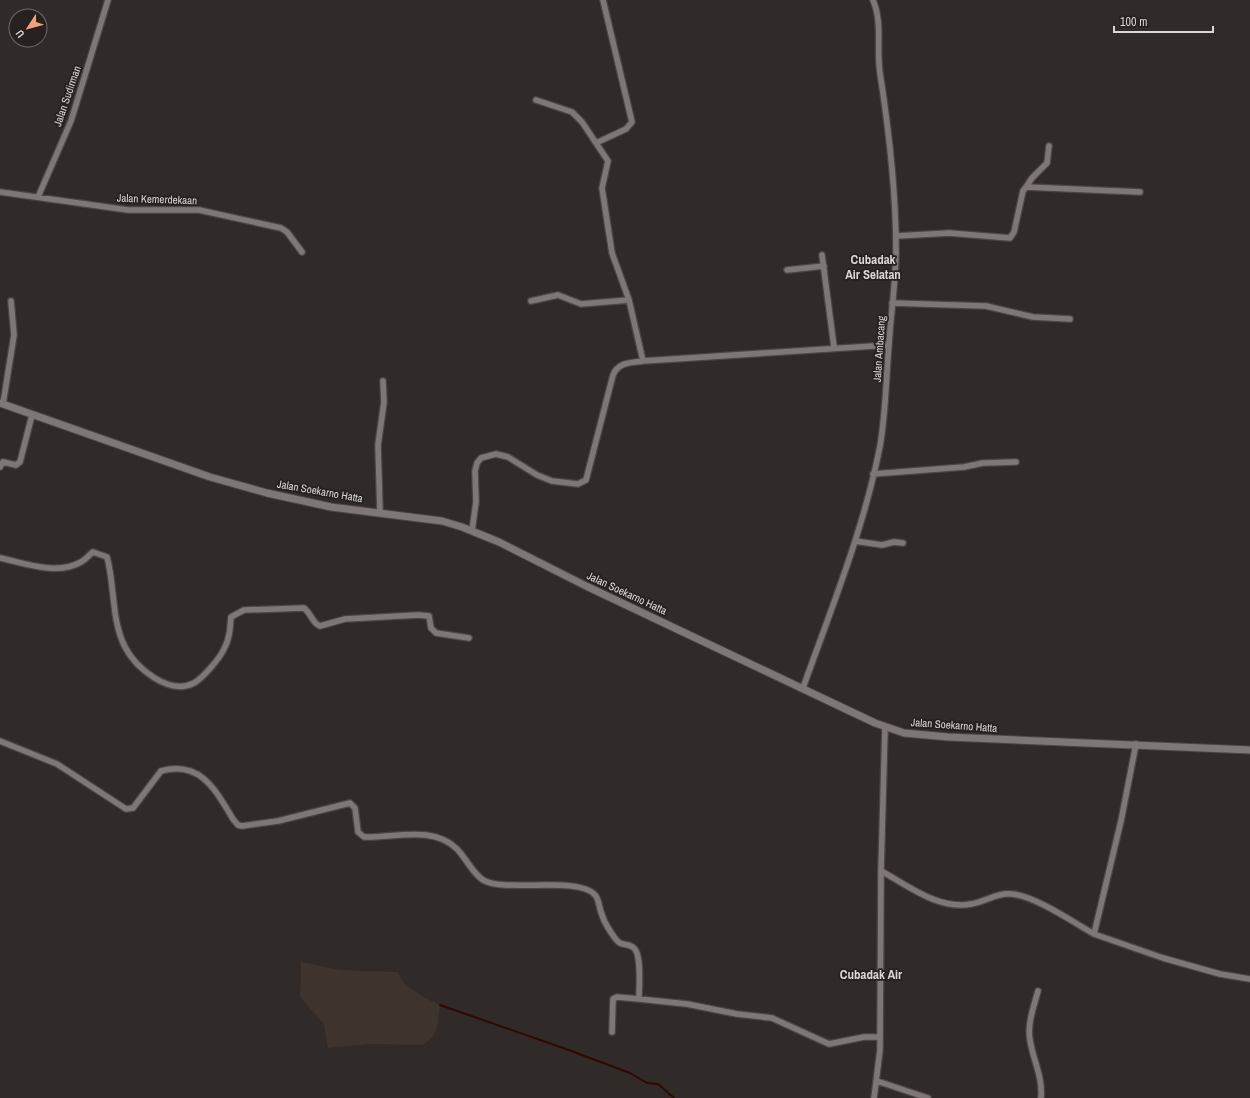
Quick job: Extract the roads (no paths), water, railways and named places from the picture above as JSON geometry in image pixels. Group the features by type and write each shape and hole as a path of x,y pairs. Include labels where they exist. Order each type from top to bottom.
{"street":[{"name":"Jalan Sudirman","path":"38,197 71,121 108,0"},
{"path":"596,143 626,129 632,122 603,0"},
{"name":"Jalan Ambacang","path":"803,688 855,541 873,474 885,416 896,236 887,112 879,63 879,17 873,0"},
{"path":"536,100 572,112 582,122 608,161 602,188 602,196 612,257 629,300 643,361"},
{"path":"896,236 950,232 1010,238 1014,232 1023,191 1032,178 1047,163 1048,146"},
{"path":"1026,187 1140,192"},
{"name":"Jalan Kemerdekaan","path":"0,192 128,210 199,210 230,216 281,228 302,252"},
{"path":"822,255 834,347"},
{"path":"787,270 824,266"},
{"path":"531,301 558,295 581,304 629,300"},
{"path":"2,404 14,335 11,301"},
{"path":"892,303 986,306 1033,317 1070,319"},
{"path":"472,531 476,502 476,471 477,463 481,458 496,454 508,457 545,479 583,483 586,480 590,473 595,444 615,370 621,365 643,361 834,347 889,345"},
{"path":"380,512 378,445 384,402 383,381"},
{"name":"Jalan Soekarno Hatta","path":"2,404 221,481 312,503 442,521 472,531 885,728 904,733 948,737 1250,750"},
{"path":"0,467 3,462 16,465 20,462 32,415"},
{"path":"873,474 964,467 983,463 1016,462"},
{"path":"855,541 882,545 894,542 903,543"},
{"path":"0,558 38,567 51,568 71,566 81,562 93,552 107,557 119,633 126,648 141,668 156,680 166,684 186,685 195,683 219,658 225,648 230,632 231,616 244,610 304,608 309,611 315,624 320,626 346,619 418,615 429,616 431,628 436,633 469,638"},
{"path":"874,1098 877,1081 880,1037 885,728"},
{"path":"0,741 57,764 126,809 133,808 161,771 180,768 200,775 209,783 238,825 242,826 278,821 350,803 355,808 358,832 364,837 409,835 437,838 446,841 456,848 485,882 572,887 585,890 596,895 605,923 617,941 630,945 636,951 639,966 639,999"},
{"path":"1094,934 1121,822 1136,744"},
{"path":"882,871 932,899 947,904 964,905 1007,894 1021,896 1042,905 1094,934 1163,958 1220,974 1250,979"},
{"path":"1038,991 1031,1019 1029,1038 1041,1079 1041,1098"},
{"path":"612,1032 613,1000 617,997 687,1004 737,1014 772,1018 829,1044 864,1037 880,1037"},
{"path":"877,1081 928,1098"}],"waterway":[{"path":"440,1005 630,1073 647,1083 658,1084 674,1098"}],"district":[{"name":"Cubadak Air Selatan","path":"873,266"},
{"name":"Cubadak Air","path":"871,974"}]}
